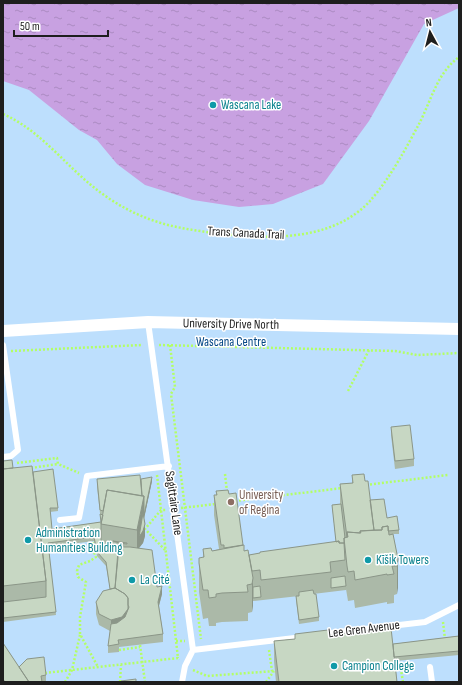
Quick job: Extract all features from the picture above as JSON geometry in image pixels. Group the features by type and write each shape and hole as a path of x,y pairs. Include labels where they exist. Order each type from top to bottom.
{"street":[{"name":"University Drive North","path":"3,331 148,322 459,329"}],"lane":[{"name":"Sagittaire Lane","path":"148,322 169,466 193,650"},
{"path":"3,348 18,450 11,456 3,457"},
{"path":"60,520 79,518 87,476 169,466"},
{"name":"Lee Gren Avenue","path":"316,635 425,622 459,605"},
{"path":"182,682 185,666 193,650 309,636"},
{"path":"430,667 432,682"}],"path":[{"name":"Trans Canada Trail","path":"3,114 42,138 82,178 104,195 126,209 149,219 174,226 226,234 265,237 294,235 336,224 359,211 368,202 379,190 406,146 442,76 459,57"},
{"path":"170,345 175,387 172,394 202,639 176,641"},
{"path":"3,348 170,345 395,351 417,355 459,353"},
{"path":"348,391 369,350"},
{"path":"12,464 57,458 58,464"},
{"path":"25,468 58,464 87,476"},
{"path":"156,468 178,658 185,666 207,676 272,671"},
{"path":"225,474 228,495"},
{"path":"359,486 448,474"},
{"path":"228,502 344,488"},
{"path":"165,550 145,529 161,510 222,503"},
{"path":"65,682 72,670 80,634 80,617 86,582 78,576 77,571 79,565 90,562 96,557 91,544 93,543 96,551"},
{"path":"442,613 446,642"},
{"path":"80,634 98,667"},
{"path":"266,682 275,671 272,671 268,641"},
{"path":"119,650 140,646 145,682"},
{"path":"44,673 178,658"},
{"path":"397,661 401,670 403,682"},
{"path":"120,682 121,665"}],"green space":[{"name":"Wascana Centre","path":"3,3 459,3 459,682 3,682"}],"water":[{"name":"Wascana Lake","path":"3,3 459,3 459,8 424,24 369,121 323,184 273,204 239,207 193,200 145,185 117,164 97,140 79,130 29,90 3,81"}],"building":[{"path":"410,425 414,459 395,461 391,427"},
{"path":"12,460 13,468 3,469 3,461"},
{"path":"32,466 46,581 3,586 3,469"},
{"path":"53,469 58,508 50,508 52,529 101,522 100,514 103,515 101,524 101,545 118,551 115,588 110,589 106,562 97,552 94,537 48,543 56,612 3,618 3,602 46,597 46,581 33,472"},
{"path":"364,474 365,481 368,481 374,530 360,531 360,533 347,532 347,537 340,484 353,483 352,475"},
{"path":"140,475 142,496 107,490 103,511 100,510 97,479"},
{"path":"152,477 144,515 144,496 142,496 141,479"},
{"path":"107,490 144,496 137,530 101,524"},
{"path":"228,490 229,494 236,493 243,545 224,548 224,545 221,545 214,495 217,495 216,491"},
{"path":"384,499 387,518 397,516 399,530 388,531 388,526 382,527 382,530 374,530 370,500"},
{"path":"341,504 345,538 344,543 339,543 339,541 336,542 332,505"},
{"path":"143,513 145,524 139,537"},
{"path":"388,526 389,535 393,534 398,559 397,566 392,566 394,574 355,580 354,571 348,572 347,566 344,538 348,537 347,532 361,533 360,531 382,530 382,527"},
{"path":"113,541 127,543 127,544 119,543"},
{"path":"339,541 339,543 344,543 345,560 330,562 331,572 261,580 260,570 252,571 249,555 260,552"},
{"path":"244,545 244,551 248,550 253,578 252,584 247,585 248,592 222,593 216,594 216,597 209,598 208,590 203,590 199,563 199,558 204,557 203,549 211,548 212,551"},
{"path":"119,547 152,550 157,587 162,586 158,602 163,634 118,640 119,644 108,646 111,624 117,623 125,617 129,607 128,598 125,594 115,588"},
{"path":"345,576 346,586 331,588 331,578"},
{"path":"260,586 261,597 253,598 253,587"},
{"path":"115,588 125,594 128,598 128,609 122,617 111,620 99,614 96,602 103,591"},
{"path":"313,590 314,594 316,594 319,617 299,620 296,596 299,596 299,592"},
{"path":"391,628 397,682 279,682 274,641 295,639 295,634 328,630 329,635"},
{"path":"459,636 459,651 394,657 393,644"},
{"path":"3,643 29,682 5,682 3,679"},
{"path":"44,657 46,675 41,676 42,682 29,682 19,667 27,659"},
{"path":"136,679 136,682 121,682 121,681"}],"place":[{"name":"Wascana Lake","path":"213,105"},
{"name":"University of Regina","path":"231,502"},
{"name":"Administration Humanities Building","path":"28,540"},
{"name":"Kīšik Towers","path":"368,560"},
{"name":"La Cité","path":"132,580"},
{"name":"Campion College","path":"334,666"}]}
